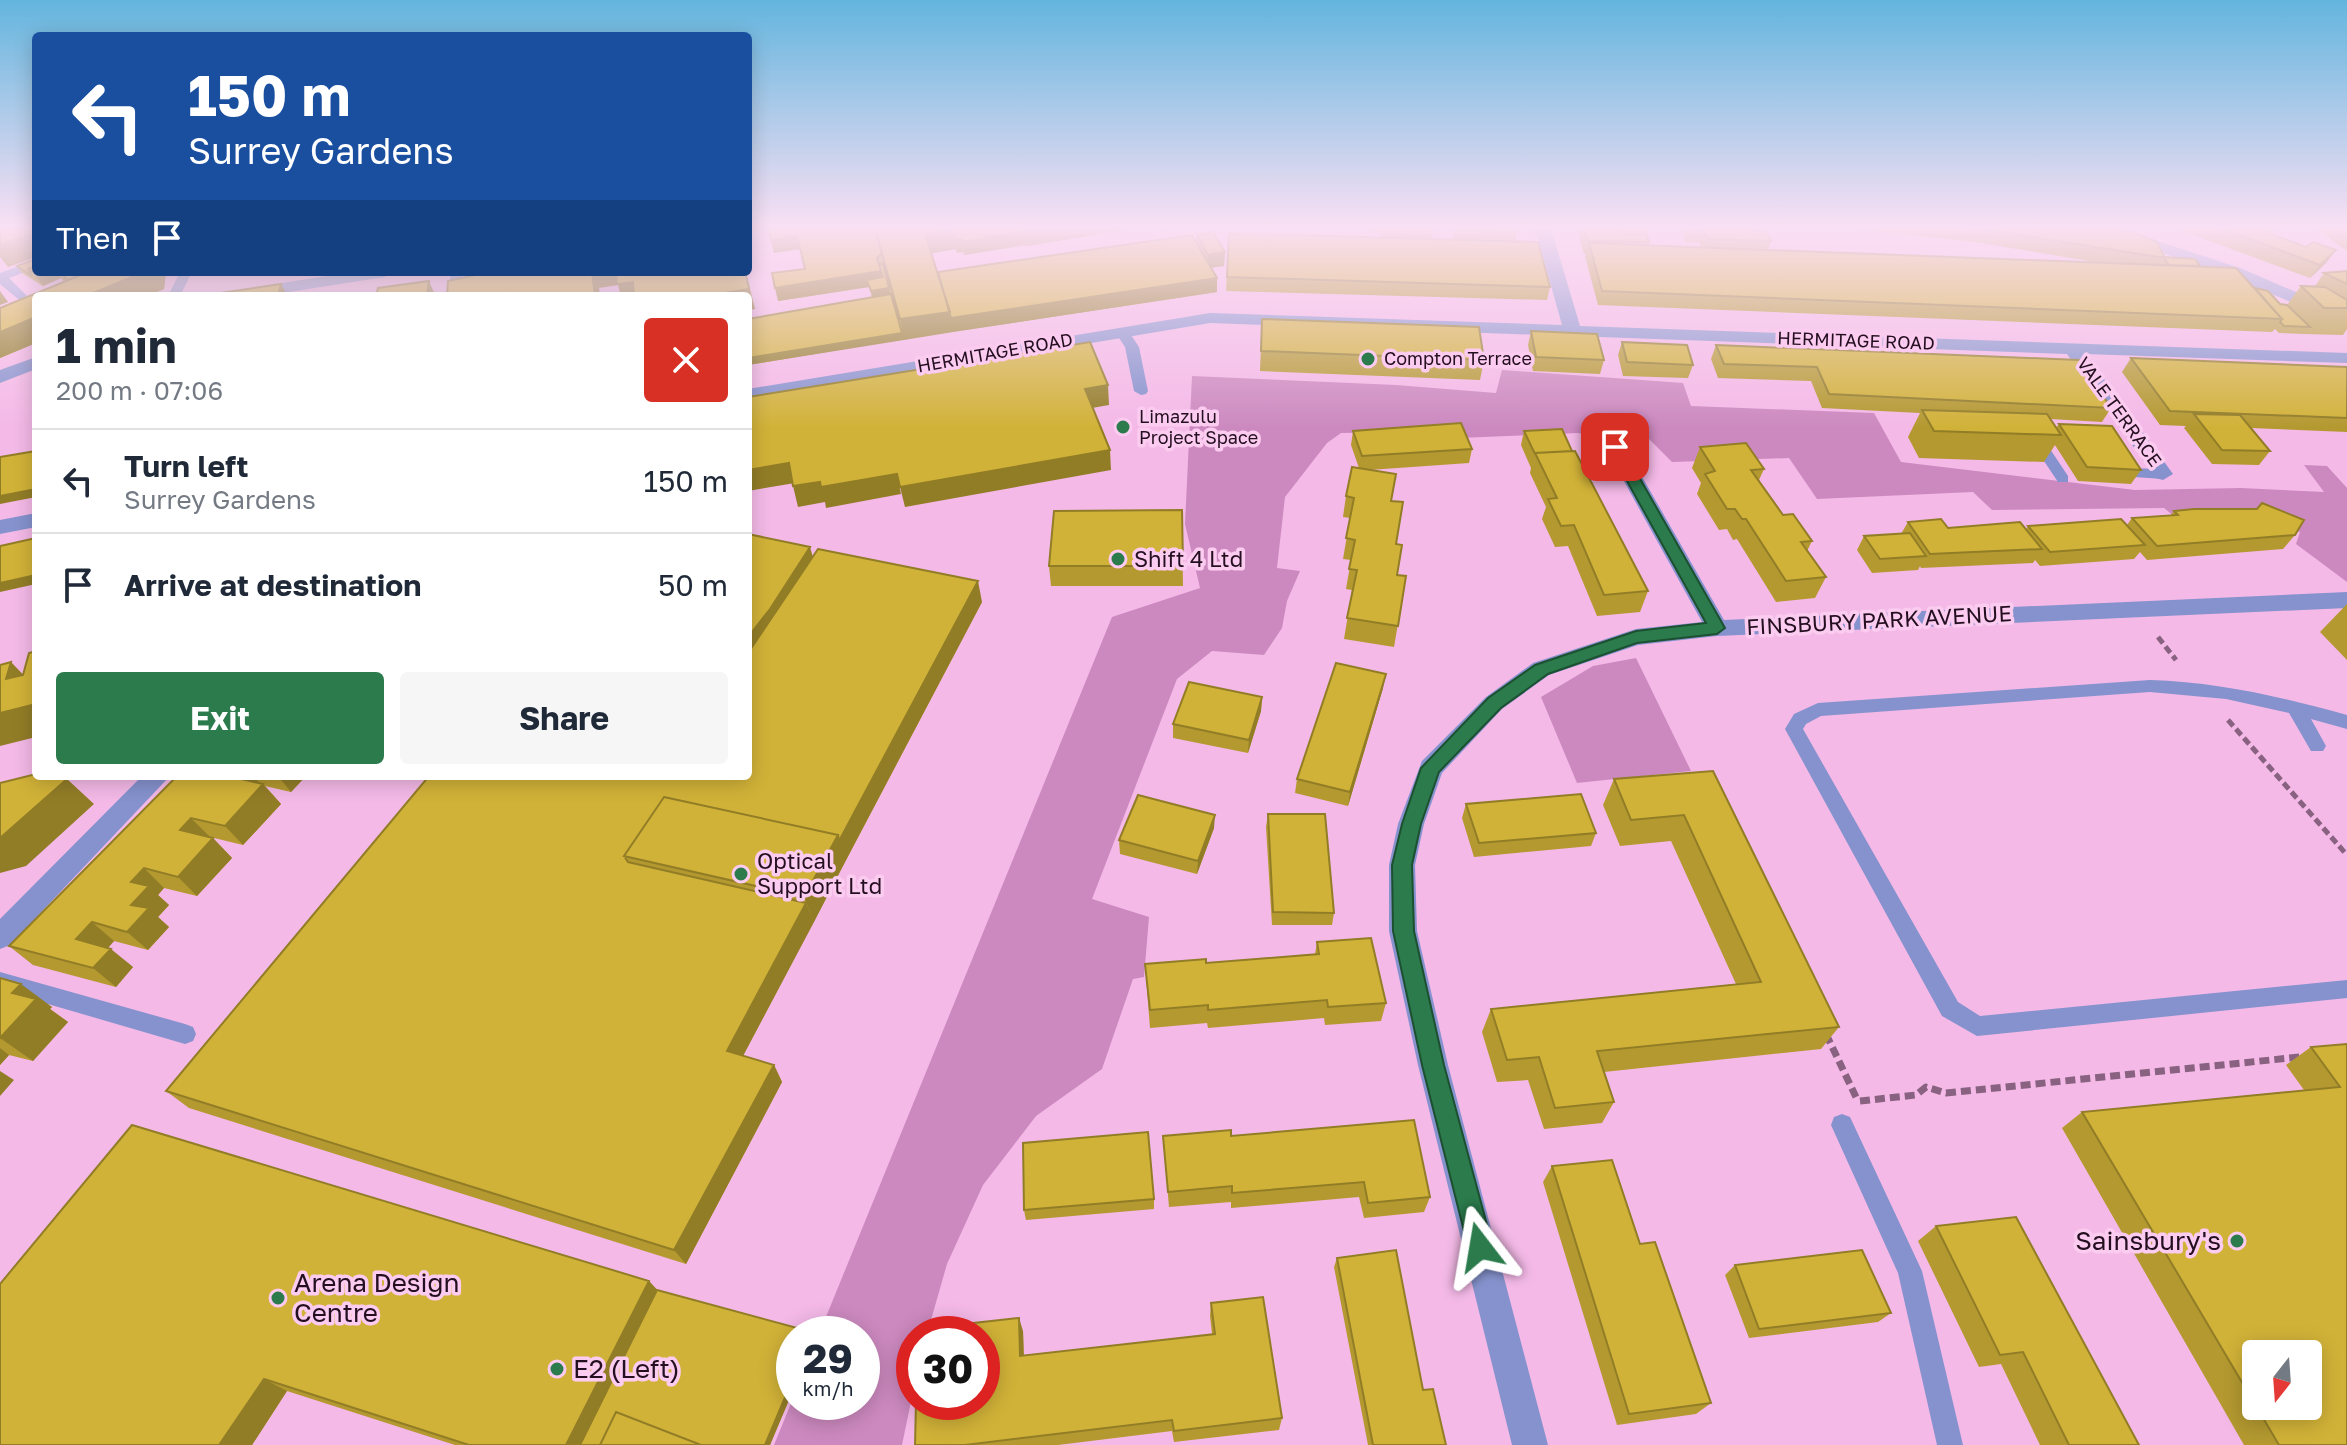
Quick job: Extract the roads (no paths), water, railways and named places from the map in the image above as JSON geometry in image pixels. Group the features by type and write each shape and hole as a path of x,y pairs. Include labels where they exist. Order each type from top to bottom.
{"street":[{"path":"1561,292 1572,330"},
{"path":"2282,292 2347,320"},
{"name":"HERMITAGE ROAD","path":"752,394 1199,319 1224,318 2347,358"},
{"name":"VALE TERRACE","path":"2074,350 2163,474"},
{"path":"0,377 32,364"},
{"path":"1615,447 1717,628"},
{"path":"0,527 32,521"},
{"name":"FINSBURY PARK AVENUE","path":"1530,1445 1433,1065 1403,931 1402,865 1431,768 1494,703 1541,669 1636,637 1717,628 2347,600"},
{"path":"0,937 154,780"}],"lane":[{"path":"13,292 21,302"},
{"path":"1122,332 1132,347 1141,391"},
{"path":"2039,443 2063,473"},
{"path":"2124,473 2163,474"},
{"path":"2347,722 2295,707 2199,687 2150,686 1818,710 1800,719 1794,729 1950,1009 1977,1026 2347,989"},
{"path":"2295,707 2317,746"},
{"path":"0,981 185,1034"},
{"path":"1842,1125 1910,1271 1950,1445"}],"place":[{"name":"Compton Terrace","path":"1368,359"},
{"name":"Limazulu Project Space","path":"1123,427"},
{"name":"Shift 4 Ltd","path":"1118,559"},
{"name":"Optical Support Ltd","path":"741,874"},
{"name":"Sainsbury's","path":"2237,1241"},
{"name":"Arena Design Centre","path":"278,1298"},
{"name":"E2 (Left)","path":"557,1369"}]}
